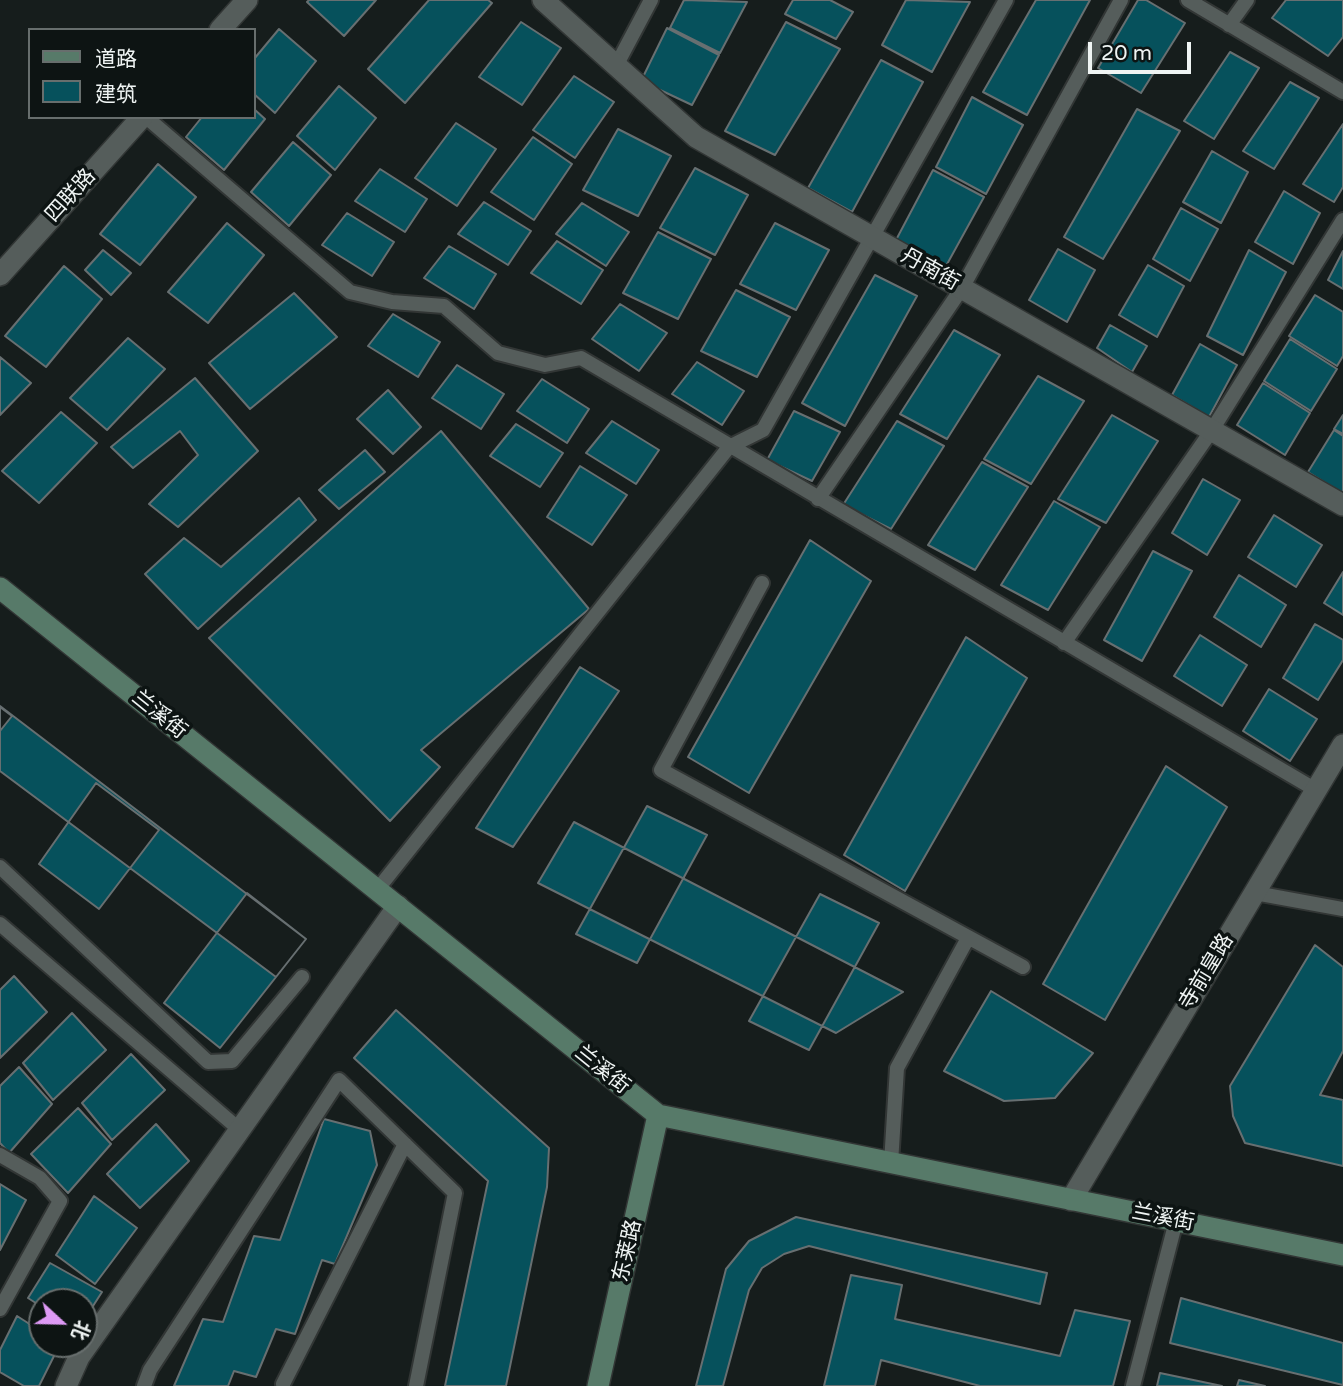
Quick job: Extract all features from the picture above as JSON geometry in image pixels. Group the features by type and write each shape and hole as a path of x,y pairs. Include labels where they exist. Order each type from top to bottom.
{"street":[{"path":"222,28 247,0"},
{"name":"丹南街","path":"543,0 696,137 1343,505"},
{"name":"四联路","path":"0,275 142,119"},
{"name":"兰溪街","path":"0,588 658,1115 1343,1255"},
{"name":"寺前皇路","path":"1071,1200 1343,745"},
{"path":"66,1386 79,1357 398,906"},
{"name":"东莱路","path":"598,1386 658,1115"}],"lane":[{"path":"616,66 651,0"},
{"path":"377,890 729,447 763,430 1006,0"},
{"path":"818,499 962,288 1121,0"},
{"path":"1188,0 1343,92"},
{"path":"1229,25 1247,0"},
{"path":"146,119 350,292 393,302 444,306 498,353 545,365 581,358 1316,790"},
{"path":"1063,643 1212,430 1343,220"},
{"path":"762,583 661,770 1023,967"},
{"path":"0,867 208,1062 232,1060 302,977"},
{"path":"1255,893 1343,909"},
{"path":"0,924 240,1130"},
{"path":"891,1163 897,1068 968,938"},
{"path":"144,1386 150,1370 339,1080 455,1193 416,1386"},
{"path":"283,1384 405,1144"},
{"path":"0,1155 40,1178 60,1201 0,1309"},
{"path":"1133,1386 1176,1221"}],"building":[{"path":"376,0 344,36 307,2"},
{"path":"429,0 488,0 492,3 405,103 368,69"},
{"path":"684,0 747,2 720,53 670,28"},
{"path":"793,0 830,0 853,12 836,39 785,14"},
{"path":"906,0 970,2 932,72 882,45"},
{"path":"1036,0 1090,0 1027,115 983,92"},
{"path":"1138,0 1146,0 1185,23 1141,93 1098,68"},
{"path":"1286,0 1343,0 1343,37 1328,56 1272,18"},
{"path":"521,22 561,48 522,105 479,77"},
{"path":"786,22 840,49 775,155 725,131"},
{"path":"667,28 719,55 692,105 641,81"},
{"path":"279,29 316,61 275,113 256,96 256,57"},
{"path":"1230,52 1259,68 1214,139 1184,121"},
{"path":"881,60 923,82 852,212 808,188"},
{"path":"574,76 614,102 575,158 533,130"},
{"path":"1290,82 1319,98 1274,169 1243,151"},
{"path":"339,86 376,118 335,170 297,136"},
{"path":"972,97 1023,125 986,194 936,167"},
{"path":"1137,109 1180,131 1103,259 1064,237"},
{"path":"256,111 265,119 224,170 186,137 200,119 256,119"},
{"path":"456,123 496,149 457,206 415,178"},
{"path":"1343,124 1343,187 1334,202 1303,184"},
{"path":"618,129 671,156 638,216 583,190"},
{"path":"533,137 572,164 534,220 491,192"},
{"path":"293,142 331,175 289,226 251,192"},
{"path":"1212,151 1248,172 1221,223 1183,202"},
{"path":"158,164 196,197 140,265 100,234"},
{"path":"695,168 748,195 715,255 660,228"},
{"path":"380,169 427,199 405,232 355,201"},
{"path":"933,170 984,197 946,266 896,240"},
{"path":"1284,191 1320,213 1293,264 1255,242"},
{"path":"484,202 531,231 508,265 458,234"},
{"path":"582,203 629,232 606,266 556,234"},
{"path":"1181,208 1218,229 1190,281 1153,259"},
{"path":"347,213 394,242 372,276 322,245"},
{"path":"227,223 264,255 208,323 168,292"},
{"path":"775,223 829,250 796,310 740,284"},
{"path":"658,232 711,259 678,319 623,293"},
{"path":"557,241 603,270 581,304 531,273"},
{"path":"449,246 496,274 474,309 424,278"},
{"path":"1058,249 1095,270 1067,322 1029,300"},
{"path":"103,250 131,273 111,295 85,270"},
{"path":"1249,250 1286,272 1243,355 1207,336"},
{"path":"1343,251 1343,289 1328,280"},
{"path":"1148,265 1184,286 1157,337 1119,315"},
{"path":"64,266 102,299 46,367 5,336"},
{"path":"875,275 917,296 845,426 802,403"},
{"path":"736,290 790,317 757,377 701,351"},
{"path":"294,293 337,337 250,409 209,363"},
{"path":"1315,295 1343,312 1343,356 1337,366 1289,336"},
{"path":"620,304 667,333 639,371 592,339"},
{"path":"393,314 440,342 418,377 368,346"},
{"path":"1110,325 1147,346 1132,372 1097,348"},
{"path":"954,330 1000,355 947,439 900,414"},
{"path":"128,338 165,369 107,430 70,398"},
{"path":"1290,339 1337,369 1311,411 1264,381"},
{"path":"1200,344 1237,365 1209,417 1172,395"},
{"path":"0,357 31,383 0,415"},
{"path":"697,362 744,391 722,425 672,394"},
{"path":"457,365 504,394 481,429 432,398"},
{"path":"1038,376 1084,401 1031,484 984,459"},
{"path":"195,378 258,451 178,527 149,504 198,455 180,431 133,468 111,447"},
{"path":"542,379 589,409 567,443 517,411"},
{"path":"1263,383 1310,413 1285,455 1237,425"},
{"path":"388,390 421,427 393,454 357,419"},
{"path":"794,411 840,432 812,481 767,460"},
{"path":"61,412 97,443 39,503 2,471"},
{"path":"1112,415 1158,441 1106,523 1058,499"},
{"path":"1343,415 1343,434 1334,429"},
{"path":"612,421 659,450 636,484 586,453"},
{"path":"897,421 944,446 891,529 843,505"},
{"path":"516,424 563,453 540,487 490,456"},
{"path":"1334,430 1343,436 1343,494 1308,472"},
{"path":"441,431 589,609 421,750 440,767 390,821 209,638"},
{"path":"365,450 385,472 339,509 319,490"},
{"path":"982,462 1028,487 975,570 928,545"},
{"path":"580,466 627,495 592,545 547,517"},
{"path":"1203,479 1240,500 1207,555 1172,533"},
{"path":"299,498 316,520 198,629 145,574 184,538 221,567"},
{"path":"1054,501 1100,527 1048,610 1001,585"},
{"path":"1274,515 1322,545 1296,587 1248,557"},
{"path":"810,540 871,581 749,793 688,757"},
{"path":"1153,551 1192,571 1142,661 1104,640"},
{"path":"1343,572 1343,615 1324,603"},
{"path":"1239,575 1286,605 1261,647 1214,617"},
{"path":"1315,624 1343,640 1343,660 1318,700 1283,678"},
{"path":"1200,635 1247,665 1222,706 1174,676"},
{"path":"966,637 1027,678 905,891 844,855"},
{"path":"580,667 619,691 513,847 476,828"},
{"path":"1269,689 1317,719 1290,761 1243,731"},
{"path":"0,706 306,939 276,977 0,771"},
{"path":"0,707 12,716 0,731"},
{"path":"1166,766 1227,807 1105,1020 1043,984"},
{"path":"96,783 159,830 99,909 39,864"},
{"path":"647,806 707,835 637,963 576,934"},
{"path":"574,822 903,992 836,1033 538,883"},
{"path":"247,893 306,939 220,1048 164,1003"},
{"path":"820,894 879,923 809,1050 749,1021"},
{"path":"1315,945 1343,967 1343,1051 1320,1095 1343,1100 1343,1166 1245,1143 1233,1116 1230,1086"},
{"path":"14,976 47,1012 0,1058 0,990"},
{"path":"991,991 1093,1053 1055,1098 1004,1101 944,1071"},
{"path":"396,1010 549,1148 547,1187 506,1386 445,1386 488,1181 354,1058"},
{"path":"72,1013 106,1050 53,1100 23,1063"},
{"path":"131,1054 165,1090 112,1140 82,1103"},
{"path":"19,1067 52,1104 9,1153 0,1143 0,1086"},
{"path":"78,1108 111,1144 68,1193 31,1154"},
{"path":"324,1119 370,1131 377,1165 335,1264 322,1260 295,1334 276,1329 256,1377 234,1371 228,1386 174,1386 203,1319 223,1322 254,1236 280,1240"},
{"path":"156,1124 189,1161 140,1208 107,1174"},
{"path":"0,1184 26,1200 0,1250"},
{"path":"94,1196 137,1228 95,1284 56,1255"},
{"path":"796,1217 1047,1273 1040,1304 809,1246 784,1254 762,1268 749,1290 723,1386 696,1386 726,1269 749,1241"},
{"path":"50,1263 95,1288 34,1288"},
{"path":"851,1275 902,1285 895,1319 1060,1356 1075,1310 1130,1321 1113,1386 980,1386 881,1360 875,1386 824,1386"},
{"path":"1181,1298 1343,1343 1343,1385 1170,1343"},
{"path":"17,1316 28,1323 28,1358 53,1358 39,1386 24,1386 0,1372 0,1350"},
{"path":"1160,1373 1222,1386 1157,1386"},
{"path":"1239,1380 1265,1386 1237,1386"}]}
